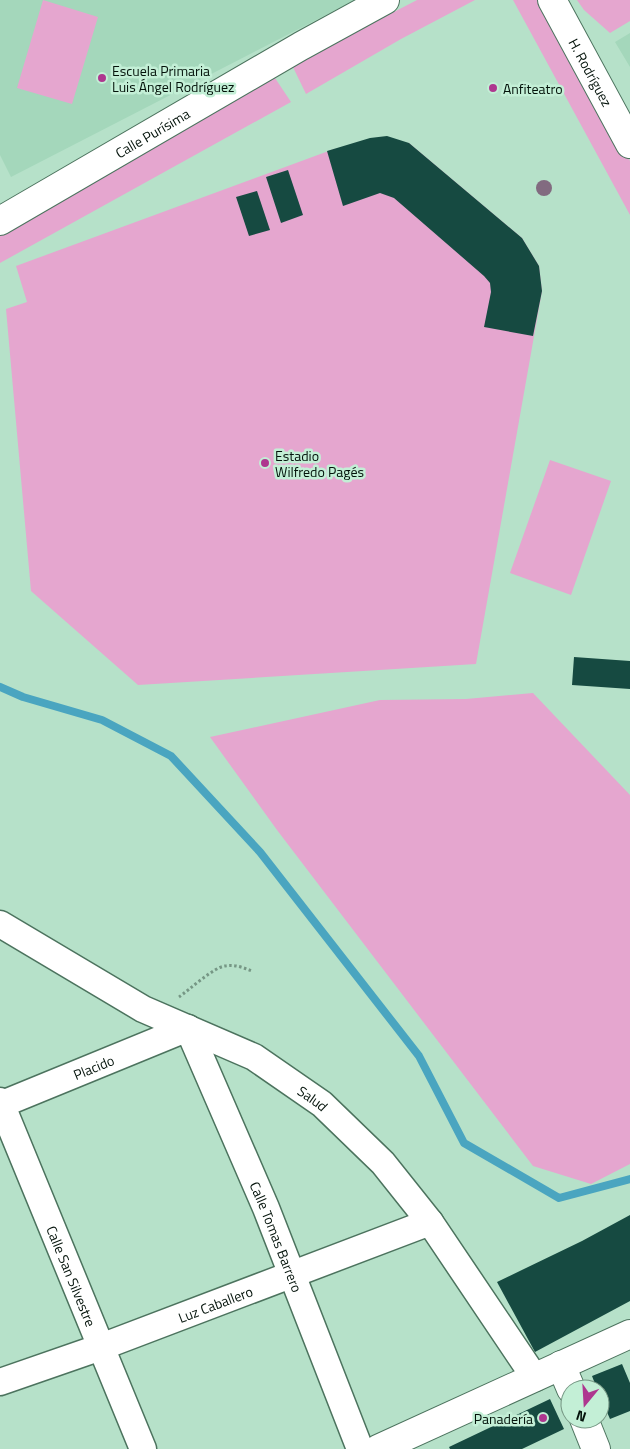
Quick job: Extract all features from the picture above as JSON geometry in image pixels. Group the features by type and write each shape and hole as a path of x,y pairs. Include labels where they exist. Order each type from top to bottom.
{"street":[{"name":"Calle Purísima","path":"0,221 301,46 385,0"},
{"name":"H. Rodríguez","path":"552,0 630,144"},
{"name":"Salud","path":"0,924 143,1009 254,1057 322,1104 383,1162 430,1222 535,1378"},
{"name":"Placido","path":"0,1104 188,1028"},
{"name":"Calle Tomas Barrero","path":"188,1028 266,1208 360,1449"},
{"name":"Calle San Silvestre","path":"0,1104 143,1449"},
{"name":"Luz Caballero","path":"0,1382 101,1347 430,1222"},
{"path":"378,1449 535,1378 566,1377 630,1334"},
{"path":"588,1429 596,1449"}],"path":[{"path":"157,1015 202,979 223,966 235,966 252,971"}],"shaded area":[{"name":"Escuela Primaria Luis Ángel Rodríguez","path":"0,0 355,0 11,177 0,155"},
{"path":"43,0 98,17 72,104 17,88"},
{"path":"417,0 475,0 401,39 306,94 292,65"},
{"path":"513,0 545,0 630,161 630,215"},
{"path":"577,0 630,0 630,21 610,33 584,10"},
{"path":"630,33 630,67 615,42"},
{"path":"275,78 291,102 0,263 0,233"},
{"name":"Estadio Wilfredo Pagés","path":"409,143 522,238 539,266 542,291 476,664 138,685 31,591 6,309 27,302 16,266 334,149"},
{"path":"550,460 611,481 571,595 510,573"},
{"path":"533,693 630,795 630,1164 591,1184 533,1166 277,830 210,737 380,700 466,699"}],"building":[{"path":"387,136 409,143 522,238 539,266 542,291 533,336 484,327 491,292 490,283 394,198 380,193 343,206 327,151 370,138"},
{"path":"288,170 303,215 281,223 266,177"},
{"path":"257,191 270,230 249,236 236,197"},
{"path":"574,657 630,661 630,689 572,685"},
{"path":"630,1215 630,1301 535,1352 497,1282 582,1241"},
{"path":"622,1364 630,1383 630,1411 610,1419 610,1379 593,1379 592,1376"},
{"path":"550,1399 560,1420 560,1429 564,1429 522,1449 450,1449 449,1447"}],"waterway":[{"path":"0,687 23,697 102,720 171,756 260,852 419,1056 464,1143 559,1198 630,1179"}],"place":[{"name":"Escuela Primaria Luis Ángel Rodríguez","path":"102,78"},
{"name":"Anfiteatro","path":"493,88"},
{"name":"Estadio Wilfredo Pagés","path":"265,463"},
{"name":"Panadería","path":"543,1418"}]}
